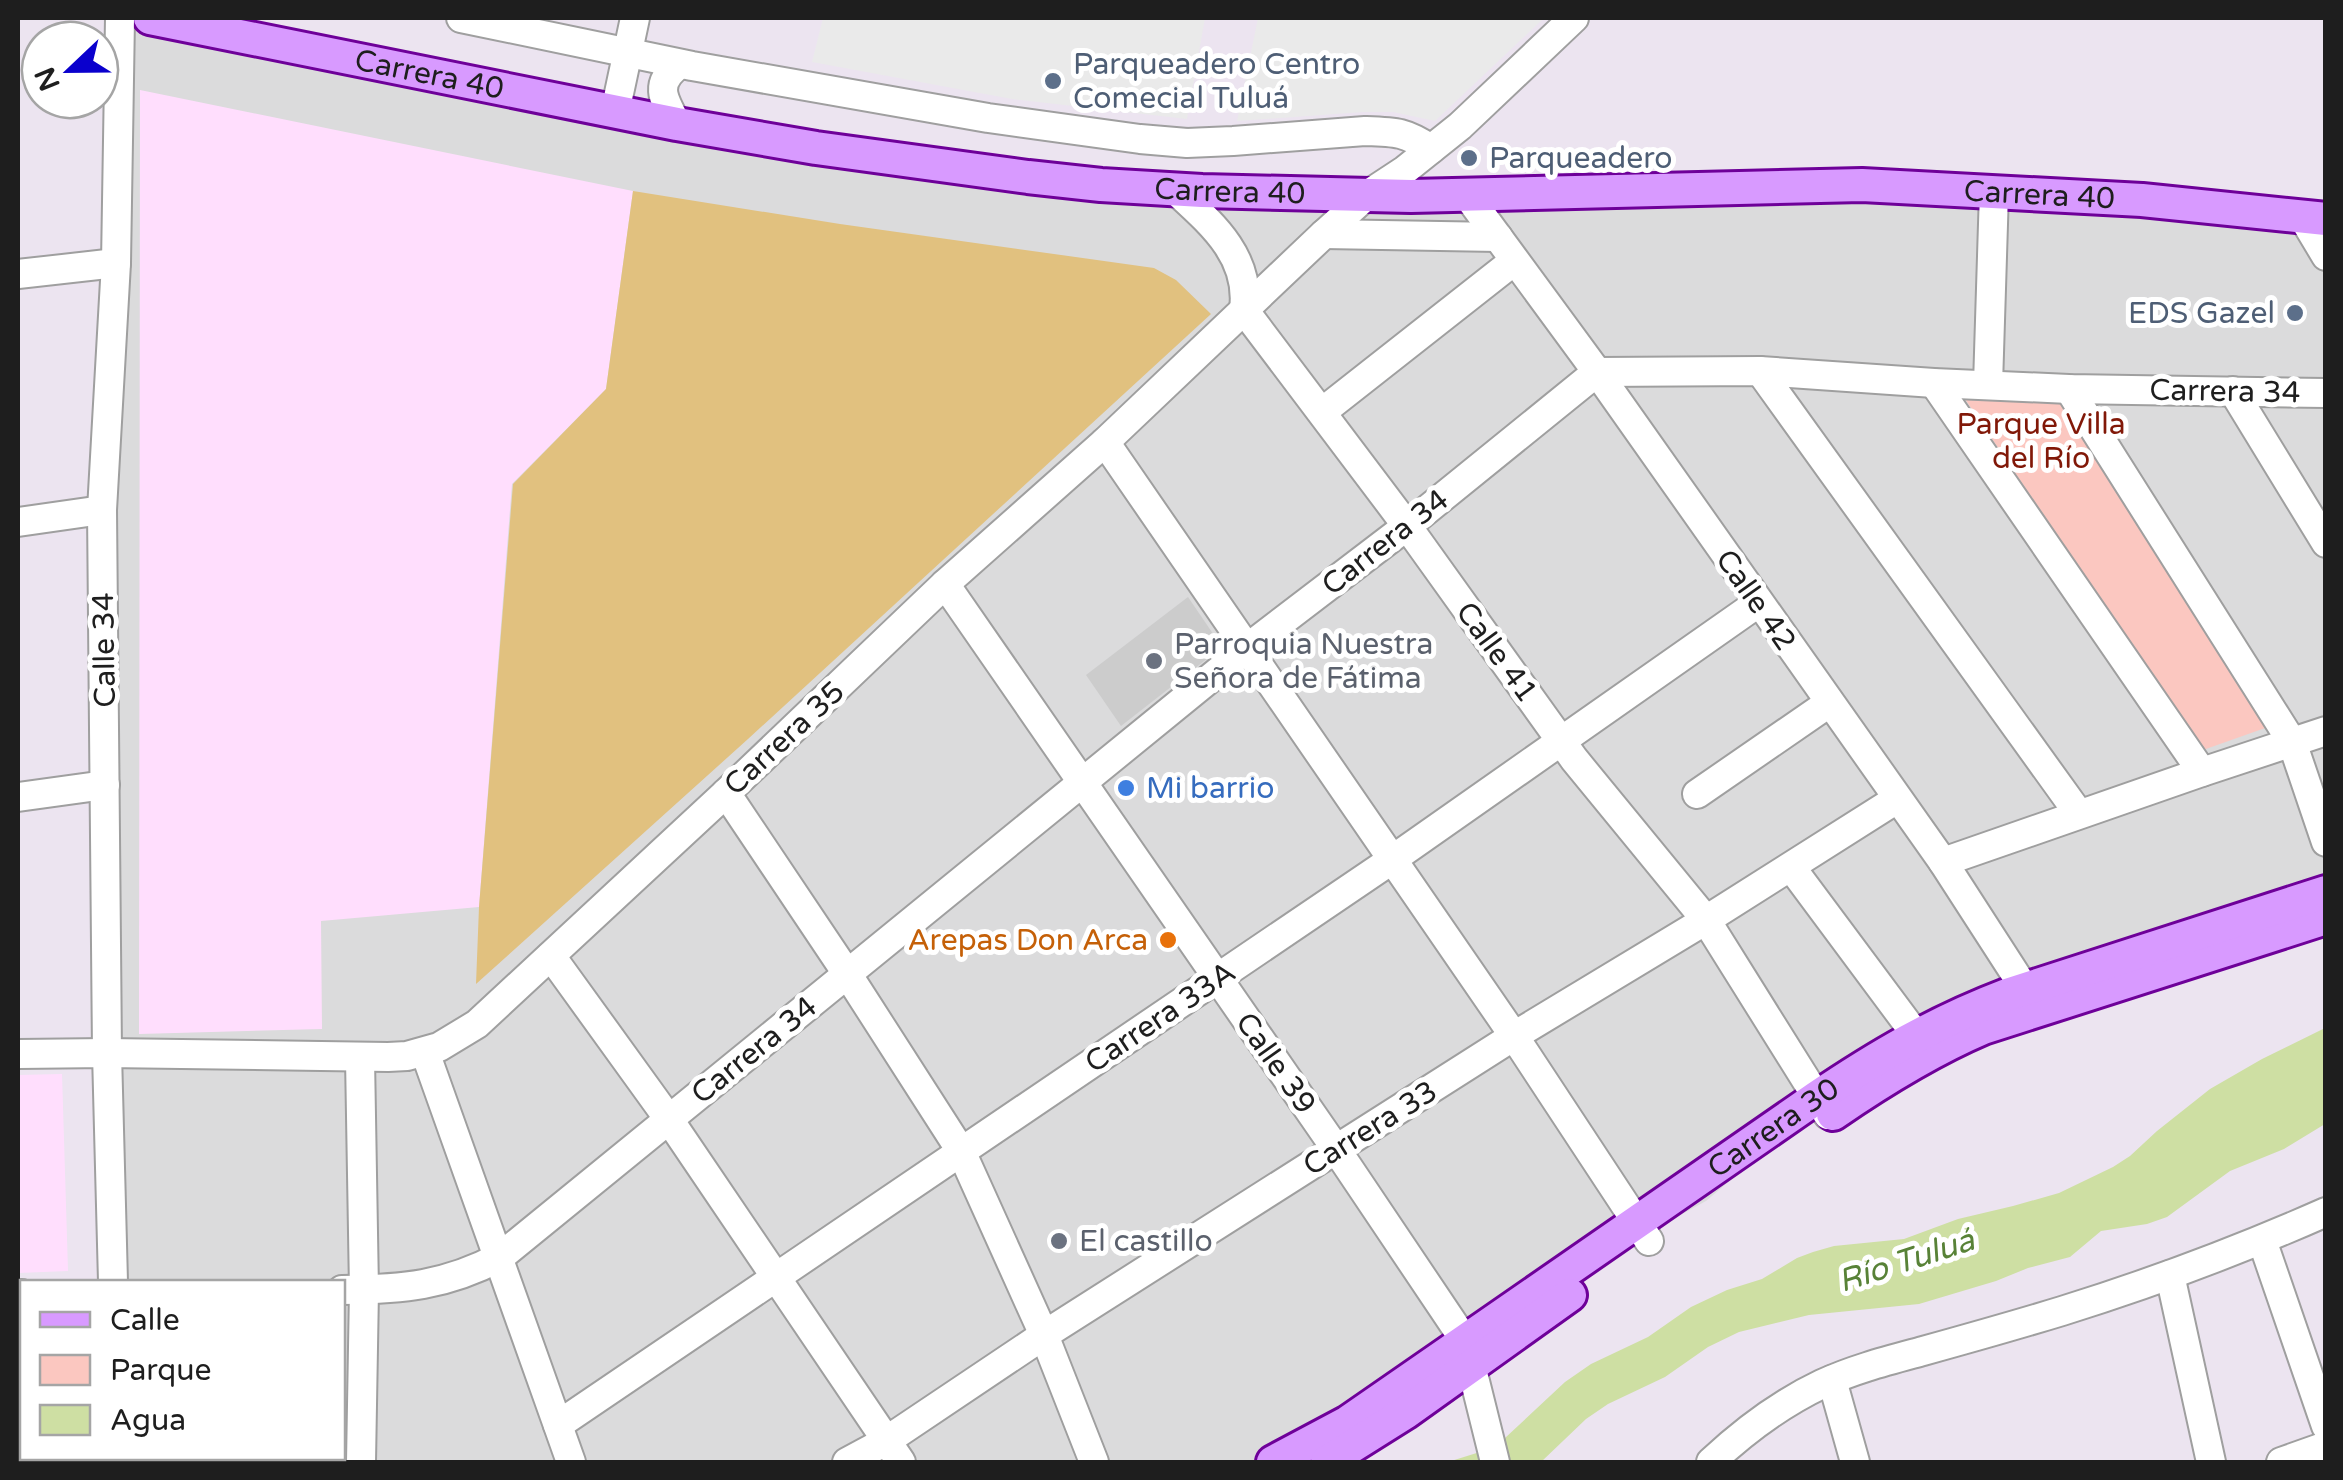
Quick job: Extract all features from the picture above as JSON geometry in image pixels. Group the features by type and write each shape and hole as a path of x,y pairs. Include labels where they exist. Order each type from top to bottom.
{"main road":[{"name":"Carrera 40","path":"150,18 267,29 615,112 816,148 1028,178 1174,189 1367,195 1862,185 2142,200 2314,217"},
{"name":"Carrera 30","path":"1822,1107 1887,1078 2029,1000 2326,892"},
{"name":"Carrera 30","path":"1274,1462 1468,1353 1822,1107 1868,1063 1916,1035 1970,1009 2029,1000 2326,918"},
{"name":"Carrera 30","path":"1327,1462 1379,1431 1468,1353"}],"street":[{"name":"Calle 34","path":"113,1280 102,510 116,263 120,18"},
{"name":"Carrera 40","path":"461,18 680,64 988,118 1146,140 1188,142 1365,131 1410,135 1431,149"},
{"path":"615,112 635,18"},
{"name":"Carrera 35","path":"18,1054 360,1058 408,1056 456,1038 477,1024 1324,234 1367,195 1460,126 1574,18"},
{"path":"677,124 666,106 663,82 668,72 680,64"},
{"name":"Calle 41","path":"1174,189 1204,216 1239,264 1247,288 1244,310 1562,741 1706,920 1822,1107"},
{"path":"1988,385 1994,192"},
{"name":"Calle 42","path":"1468,195 1942,862 2029,1000"},
{"path":"2314,217 2326,256"},
{"path":"1324,234 1498,237"},
{"path":"1322,412 1514,260"},
{"path":"18,274 116,263"},
{"path":"1760,371 2079,814"},
{"name":"Carrera 34","path":"353,1290 441,1282 500,1257 1246,649 1407,526 1597,372 1760,371 2069,389 2326,392"},
{"path":"1934,383 2202,772"},
{"path":"2069,389 2292,742 2326,842"},
{"path":"2233,391 2326,542"},
{"path":"1105,442 1514,1036 1643,1232"},
{"path":"18,522 102,510"},
{"name":"Calle 39","path":"946,584 1336,1149 1468,1353 1495,1462"},
{"name":"Carrera 33A","path":"558,1425 1393,860 1758,604"},
{"path":"1698,794 1829,702"},
{"path":"1942,862 2326,732"},
{"path":"18,796 105,785"},
{"path":"726,793 961,1151 1044,1335 1094,1462"},
{"name":"Carrera 33","path":"847,1462 894,1452 1044,1335 1514,1036 1897,799"},
{"path":"1791,867 1916,1035"},
{"path":"550,956 668,1118 894,1452"},
{"path":"425,1052 571,1462"},
{"path":"360,1058 353,1290 361,1462"},
{"path":"1713,1462 1768,1416 1832,1380 2170,1275 2326,1212"},
{"path":"2262,1240 2326,1426"},
{"path":"2170,1275 2211,1462"},
{"path":"1832,1380 1855,1462"},
{"path":"2282,1462 2326,1446"}],"shaded area":[{"path":"120,18 150,18 1028,177 1783,186 2325,226 2325,910 1868,1063 1706,1201 1516,1305 1270,1462 115,1462 345,1460 345,1280 112,1280 107,1053"},
{"name":"Parqueadero Centro Comecial Tuluá","path":"823,18 1205,18 1187,119 1012,99 812,62"},
{"path":"1258,18 1544,18 1435,121 1393,112 1363,112 1237,121"},
{"path":"140,90 633,191 606,389 512,484 479,907 321,921 322,1029 139,1034"},
{"path":"633,191 1154,268 1176,280 1211,314 476,984 513,484 606,389"},
{"name":"Parroquia Nuestra Señora de Fátima","path":"1188,597 1222,647 1121,726 1086,675"},
{"path":"62,1074 68,1271 18,1273 18,1075"}],"green space":[{"name":"Parque Villa del Río","path":"1965,399 2062,401 2268,727 2203,750"}],"water":[{"name":"Río Tuluá","path":"2325,1028 2325,1124 2284,1149 2230,1171 2167,1217 2101,1231 2070,1257 1919,1304 1809,1315 1739,1332 1708,1347 1665,1377 1608,1404 1586,1419 1541,1462 1448,1462 1483,1451 1505,1438 1565,1382 1591,1364 1648,1337 1691,1307 1762,1279 1813,1252 1904,1239 1958,1219 2059,1193 2130,1156 2210,1089"}],"place":[{"name":"Parqueadero Centro Comecial Tuluá","path":"1053,81"},
{"name":"Parqueadero","path":"1469,158"},
{"name":"EDS Gazel","path":"2295,313"},
{"name":"Parroquia Nuestra Señora de Fátima","path":"1154,661"},
{"name":"Mi barrio","path":"1126,788"},
{"name":"Arepas Don Arca","path":"1168,940"},
{"name":"El castillo","path":"1059,1241"}]}
